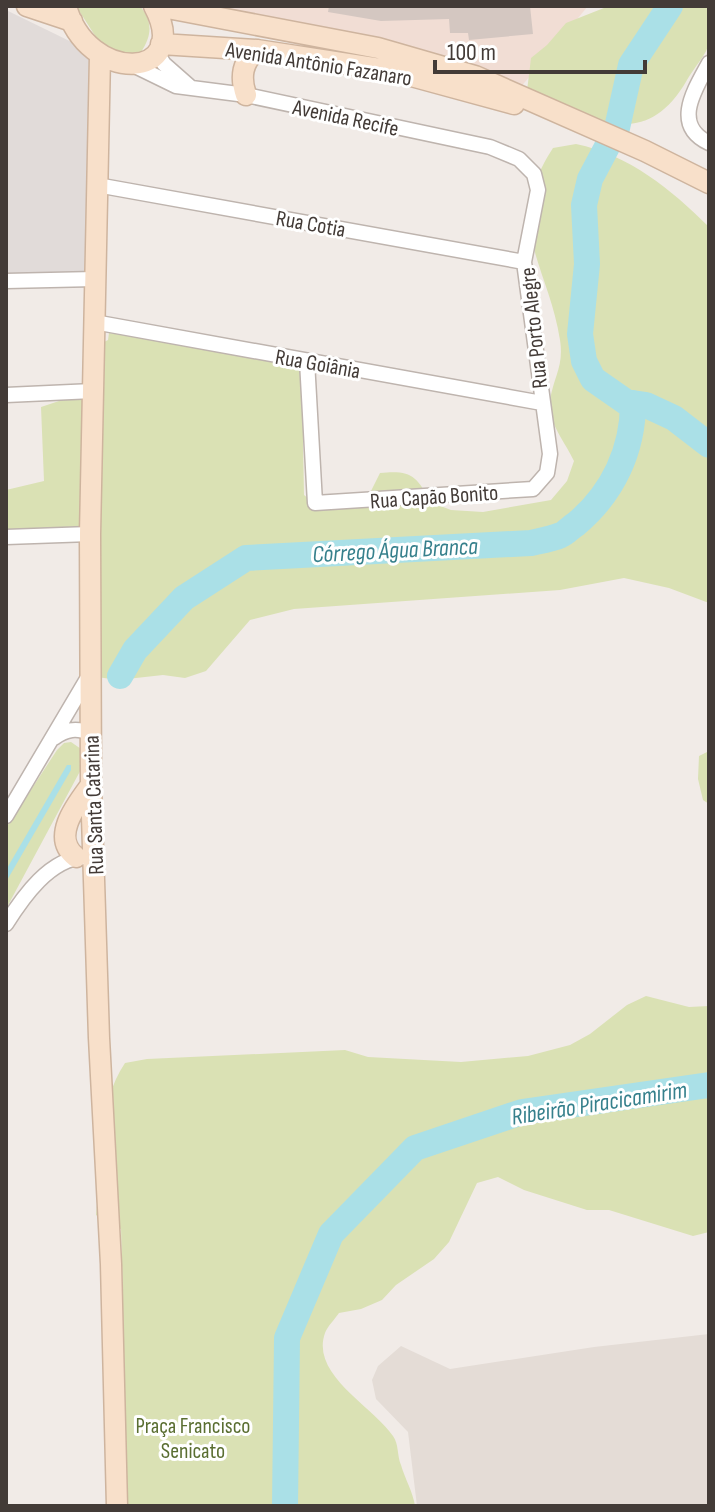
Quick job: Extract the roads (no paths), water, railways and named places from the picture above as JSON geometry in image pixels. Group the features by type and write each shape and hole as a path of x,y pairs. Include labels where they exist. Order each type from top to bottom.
{"street":[{"path":"27,6 69,14 87,43 100,56 128,65 150,60 159,48 163,29 156,6"},
{"name":"Avenida Antônio Fazanaro","path":"156,6 378,48 475,76 709,183"},
{"path":"159,48 164,64 189,86"},
{"name":"Avenida Antônio Fazanaro","path":"159,48 257,50 393,71 573,120"},
{"path":"246,95 242,82 244,67 257,50"},
{"name":"Rua Santa Catarina","path":"100,56 90,534 91,785 68,822 66,842 69,851 85,857 99,1038 111,1264 117,1506"},
{"path":"709,63 689,101 688,121 709,143"},
{"path":"98,103 128,65"},
{"name":"Avenida Recife","path":"128,65 165,82 246,95 503,152"},
{"name":"Avenida Antônio Fazanaro","path":"642,150 709,193"},
{"name":"Rua Porto Alegre","path":"503,152 519,159 534,174 538,190 524,262 550,454 547,473"},
{"name":"Rua Cotia","path":"97,185 524,262"},
{"path":"6,281 95,279"},
{"name":"Rua Goiânia","path":"94,322 542,403"},
{"name":"Rua Capão Bonito","path":"307,361 315,503 533,489 547,473"},
{"path":"6,395 93,391"},
{"path":"6,537 90,534"},
{"path":"6,816 90,673"},
{"path":"53,738 71,730 91,734"},
{"path":"6,924 42,876 85,857"}],"water":[{"path":"67,765 71,765 71,770 6,882 6,870"}],"waterway":[{"name":"Ribeirão Piracicamirim","path":"670,6 631,65 617,128 590,179 584,205 587,264 580,334 584,361 593,379 626,402 646,405 674,418 709,445"},
{"name":"Córrego Água Branca","path":"120,676 135,650 184,598 246,558 531,543 563,534 601,499 618,470 629,437 633,403"},
{"name":"Ribeirão Piracicamirim","path":"285,1506 287,1338 331,1234 415,1148 522,1112 709,1085"}],"park label":[{"name":"Praça Francisco Senicato","path":"193,1438"}]}
